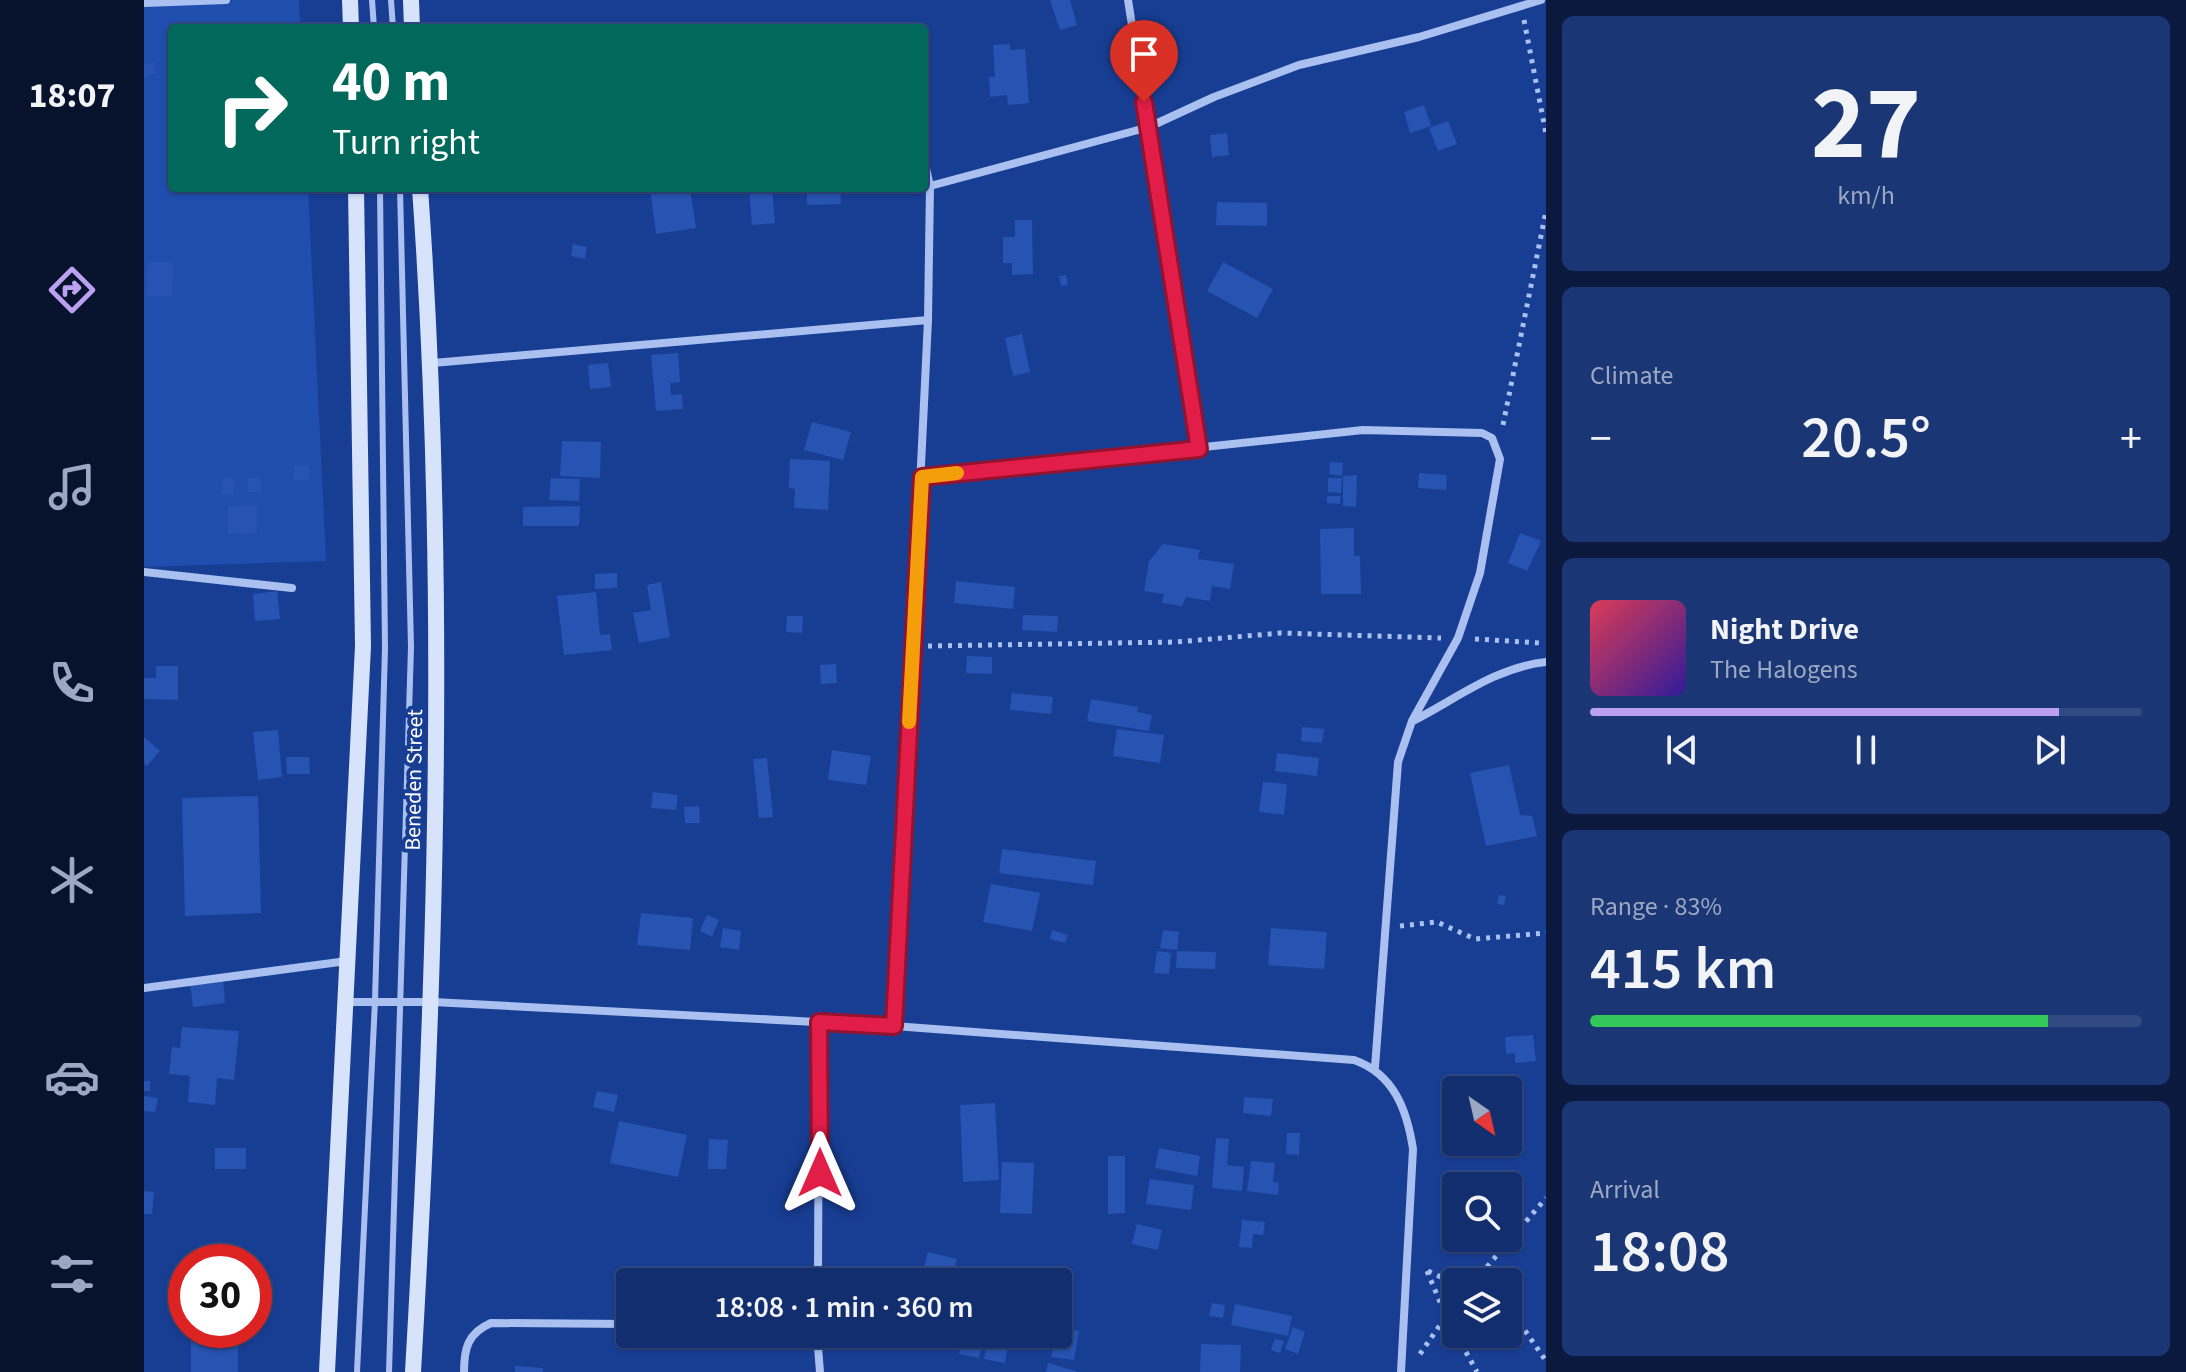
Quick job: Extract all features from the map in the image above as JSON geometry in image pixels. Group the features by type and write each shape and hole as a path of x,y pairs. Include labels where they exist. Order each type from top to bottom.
{"main road":[{"path":"350,0 351,24"},
{"path":"411,0 412,24"},
{"path":"327,1372 363,646 356,192"},
{"name":"Beneden Street","path":"413,1372 433,1002 437,536 433,363 420,192"}],"street":[{"path":"144,3 226,0"},
{"path":"1128,0 1199,449"},
{"path":"930,186 1149,127 1214,97 1299,65 1419,37 1541,0"},
{"path":"894,1026 904,878 922,477 928,320 928,177"},
{"path":"433,363 928,320"},
{"path":"922,477 1363,430 1482,433 1498,446 1500,459 1480,573 1458,638 1412,721 1398,762 1383,927 1375,1067"},
{"path":"144,572 292,588"},
{"path":"1412,721 1480,682 1528,664 1546,662"},
{"path":"144,988 347,960"},
{"path":"346,1002 433,1002 894,1026 1354,1060 1375,1067 1408,1115 1413,1149 1401,1372"},
{"path":"818,1268 819,1022"},
{"path":"464,1372 468,1342 477,1329 491,1323 616,1324"},
{"path":"818,1348 820,1372"}],"lane":[{"path":"372,0 374,24"},
{"path":"391,0 393,24"},
{"path":"357,1372 375,1001 385,648 380,192"},
{"path":"389,1372 411,647 400,192"}],"path":[{"path":"1521,7 1546,134"},
{"path":"1498,446 1544,238 1546,211"},
{"path":"912,647 1176,642 1281,633 1546,644"},
{"path":"1383,927 1437,922 1475,939 1546,933"},
{"path":"1486,1268 1546,1198"},
{"path":"1407,1269 1427,1271 1442,1278"},
{"path":"1427,1271 1442,1307"},
{"path":"1416,1360 1442,1319"},
{"path":"1522,1326 1546,1361"},
{"path":"1464,1348 1477,1372"}],"shaded area":[{"path":"144,0 299,0 300,24 168,24 168,192 308,192 326,561 144,567"}],"building":[{"path":"1050,0 1070,0 1077,25 1060,30"},
{"path":"1010,44 1010,50 1025,49 1029,103 1008,105 1007,95 990,97 989,77 995,77 993,45"},
{"path":"154,62 157,73 144,78 144,64"},
{"path":"1424,105 1431,126 1410,133 1404,112"},
{"path":"1448,121 1457,144 1438,151 1429,128"},
{"path":"1227,133 1229,155 1212,157 1210,135"},
{"path":"532,192 563,192 563,194"},
{"path":"651,192 691,192 696,228 656,234"},
{"path":"749,192 772,192 775,223 752,225"},
{"path":"807,192 840,192 841,204 807,205"},
{"path":"1217,202 1267,203 1267,226 1216,225"},
{"path":"1015,220 1032,220 1033,274 1012,275 1012,263 1003,263 1003,237 1015,237"},
{"path":"573,244 587,247 585,259 571,256"},
{"path":"147,262 173,262 172,296 146,296"},
{"path":"1223,262 1273,289 1257,318 1207,291"},
{"path":"1066,275 1068,285 1061,286 1059,276"},
{"path":"1022,334 1030,372 1013,376 1005,338"},
{"path":"678,353 680,382 670,383 671,395 682,394 683,409 656,411 651,355"},
{"path":"608,363 611,387 590,389 588,365"},
{"path":"812,422 851,432 843,460 804,450"},
{"path":"562,441 601,442 600,478 560,476"},
{"path":"790,459 830,461 828,510 794,508 795,489 789,488"},
{"path":"1330,462 1343,463 1342,476 1329,474"},
{"path":"309,465 310,479 294,480 294,466"},
{"path":"1419,473 1447,475 1446,490 1418,488"},
{"path":"1357,475 1356,507 1343,506 1343,476"},
{"path":"223,477 235,479 234,495 221,494"},
{"path":"260,477 261,492 248,492 248,478"},
{"path":"551,478 580,479 579,501 549,500"},
{"path":"1328,478 1342,478 1341,493 1328,492"},
{"path":"1327,496 1341,496 1340,504 1327,503"},
{"path":"257,505 257,533 228,534 228,506"},
{"path":"580,506 579,526 523,526 523,507"},
{"path":"1354,528 1354,556 1360,556 1361,594 1321,594 1320,529"},
{"path":"1520,533 1541,541 1527,571 1508,563"},
{"path":"1163,544 1200,550 1198,559 1234,564 1230,589 1212,586 1210,601 1186,597 1182,606 1162,603 1164,594 1144,591 1149,561"},
{"path":"617,573 617,588 595,589 595,574"},
{"path":"956,581 1015,587 1013,609 954,603"},
{"path":"661,582 670,637 639,643 633,613 651,610 647,585"},
{"path":"277,591 280,619 255,621 253,594"},
{"path":"596,592 600,635 610,634 612,650 564,655 557,596"},
{"path":"1023,615 1058,616 1057,632 1022,630"},
{"path":"787,616 803,616 802,633 786,632"},
{"path":"967,656 992,657 992,674 966,673"},
{"path":"836,664 837,683 821,684 820,665"},
{"path":"156,666 178,666 178,700 144,699 144,678 156,678"},
{"path":"1012,693 1053,697 1051,714 1010,710"},
{"path":"1091,699 1138,707 1137,712 1152,715 1149,731 1087,721"},
{"path":"1302,727 1324,729 1322,743 1301,741"},
{"path":"1117,729 1164,735 1160,763 1113,756"},
{"path":"278,730 282,777 258,780 253,732"},
{"path":"144,737 160,751 147,766 144,764"},
{"path":"832,750 871,756 866,785 828,780"},
{"path":"1277,753 1319,758 1317,776 1275,771"},
{"path":"286,757 309,757 310,774 287,774"},
{"path":"767,758 773,817 759,818 753,759"},
{"path":"1509,765 1520,815 1532,816 1537,836 1486,846 1470,773"},
{"path":"1263,782 1287,784 1284,815 1259,812"},
{"path":"653,792 678,795 676,810 651,808"},
{"path":"258,796 261,913 185,916 182,798"},
{"path":"699,806 700,823 685,823 684,807"},
{"path":"1002,849 1096,861 1093,885 999,873"},
{"path":"991,884 1040,893 1032,931 983,922"},
{"path":"1499,895 1506,896 1504,905 1497,904"},
{"path":"641,913 693,918 690,950 637,945"},
{"path":"707,915 719,920 712,937 700,931"},
{"path":"723,928 741,931 739,950 720,947"},
{"path":"1271,928 1327,932 1324,969 1268,965"},
{"path":"1052,930 1068,935 1065,943 1050,939"},
{"path":"1163,930 1179,932 1177,950 1160,948"},
{"path":"1157,951 1171,953 1169,974 1154,973"},
{"path":"1177,951 1216,952 1215,969 1176,968"},
{"path":"223,979 225,1003 193,1007 190,983"},
{"path":"182,1027 239,1031 234,1080 217,1078 215,1105 188,1102 190,1076 169,1074 172,1047 180,1048"},
{"path":"1533,1035 1536,1061 1515,1063 1515,1053 1506,1054 1505,1037"},
{"path":"144,1081 150,1081 150,1091 144,1091"},
{"path":"597,1091 618,1095 614,1112 593,1107"},
{"path":"144,1096 158,1098 155,1112 144,1111"},
{"path":"1244,1097 1273,1099 1271,1116 1243,1113"},
{"path":"995,1103 999,1180 963,1182 960,1105"},
{"path":"619,1121 687,1135 678,1177 610,1163"},
{"path":"1287,1133 1300,1133 1299,1155 1286,1154"},
{"path":"1216,1138 1229,1139 1227,1165 1244,1167 1242,1191 1212,1188"},
{"path":"709,1139 728,1140 726,1169 708,1169"},
{"path":"215,1148 246,1148 246,1169 215,1169"},
{"path":"1159,1148 1200,1156 1197,1176 1155,1168"},
{"path":"1108,1156 1125,1156 1125,1213 1108,1214"},
{"path":"1251,1161 1275,1163 1273,1182 1279,1183 1278,1195 1247,1191"},
{"path":"1002,1162 1034,1163 1032,1214 1000,1213"},
{"path":"1150,1179 1194,1185 1191,1210 1146,1204"},
{"path":"144,1191 154,1192 152,1214 144,1214"},
{"path":"1242,1220 1265,1222 1263,1235 1253,1234 1252,1248 1239,1247"},
{"path":"1137,1224 1162,1230 1158,1250 1132,1244"},
{"path":"928,1252 957,1259 954,1268 924,1268"},
{"path":"1212,1303 1225,1305 1223,1318 1209,1316"},
{"path":"1235,1304 1292,1316 1288,1336 1231,1325"},
{"path":"1293,1327 1305,1332 1298,1354 1285,1349"},
{"path":"1072,1330 1079,1331 1074,1360 1051,1357 1053,1348 1072,1348"},
{"path":"1275,1339 1284,1341 1280,1353 1271,1350"},
{"path":"1201,1344 1241,1345 1240,1372 1200,1372"},
{"path":"191,1348 238,1348 238,1372 191,1372"},
{"path":"960,1348 982,1348 979,1358 959,1354"},
{"path":"986,1348 1007,1348 1005,1363 984,1359"},
{"path":"1048,1363 1076,1371 1076,1372 1046,1372"},
{"path":"515,1366 543,1368 543,1372 515,1372"}],"slow traffic":[{"path":"909,722 922,477 957,473"}],"route":[{"path":"820,1173 819,1022 894,1026 904,878 922,477 1199,449 1144,102"}]}
